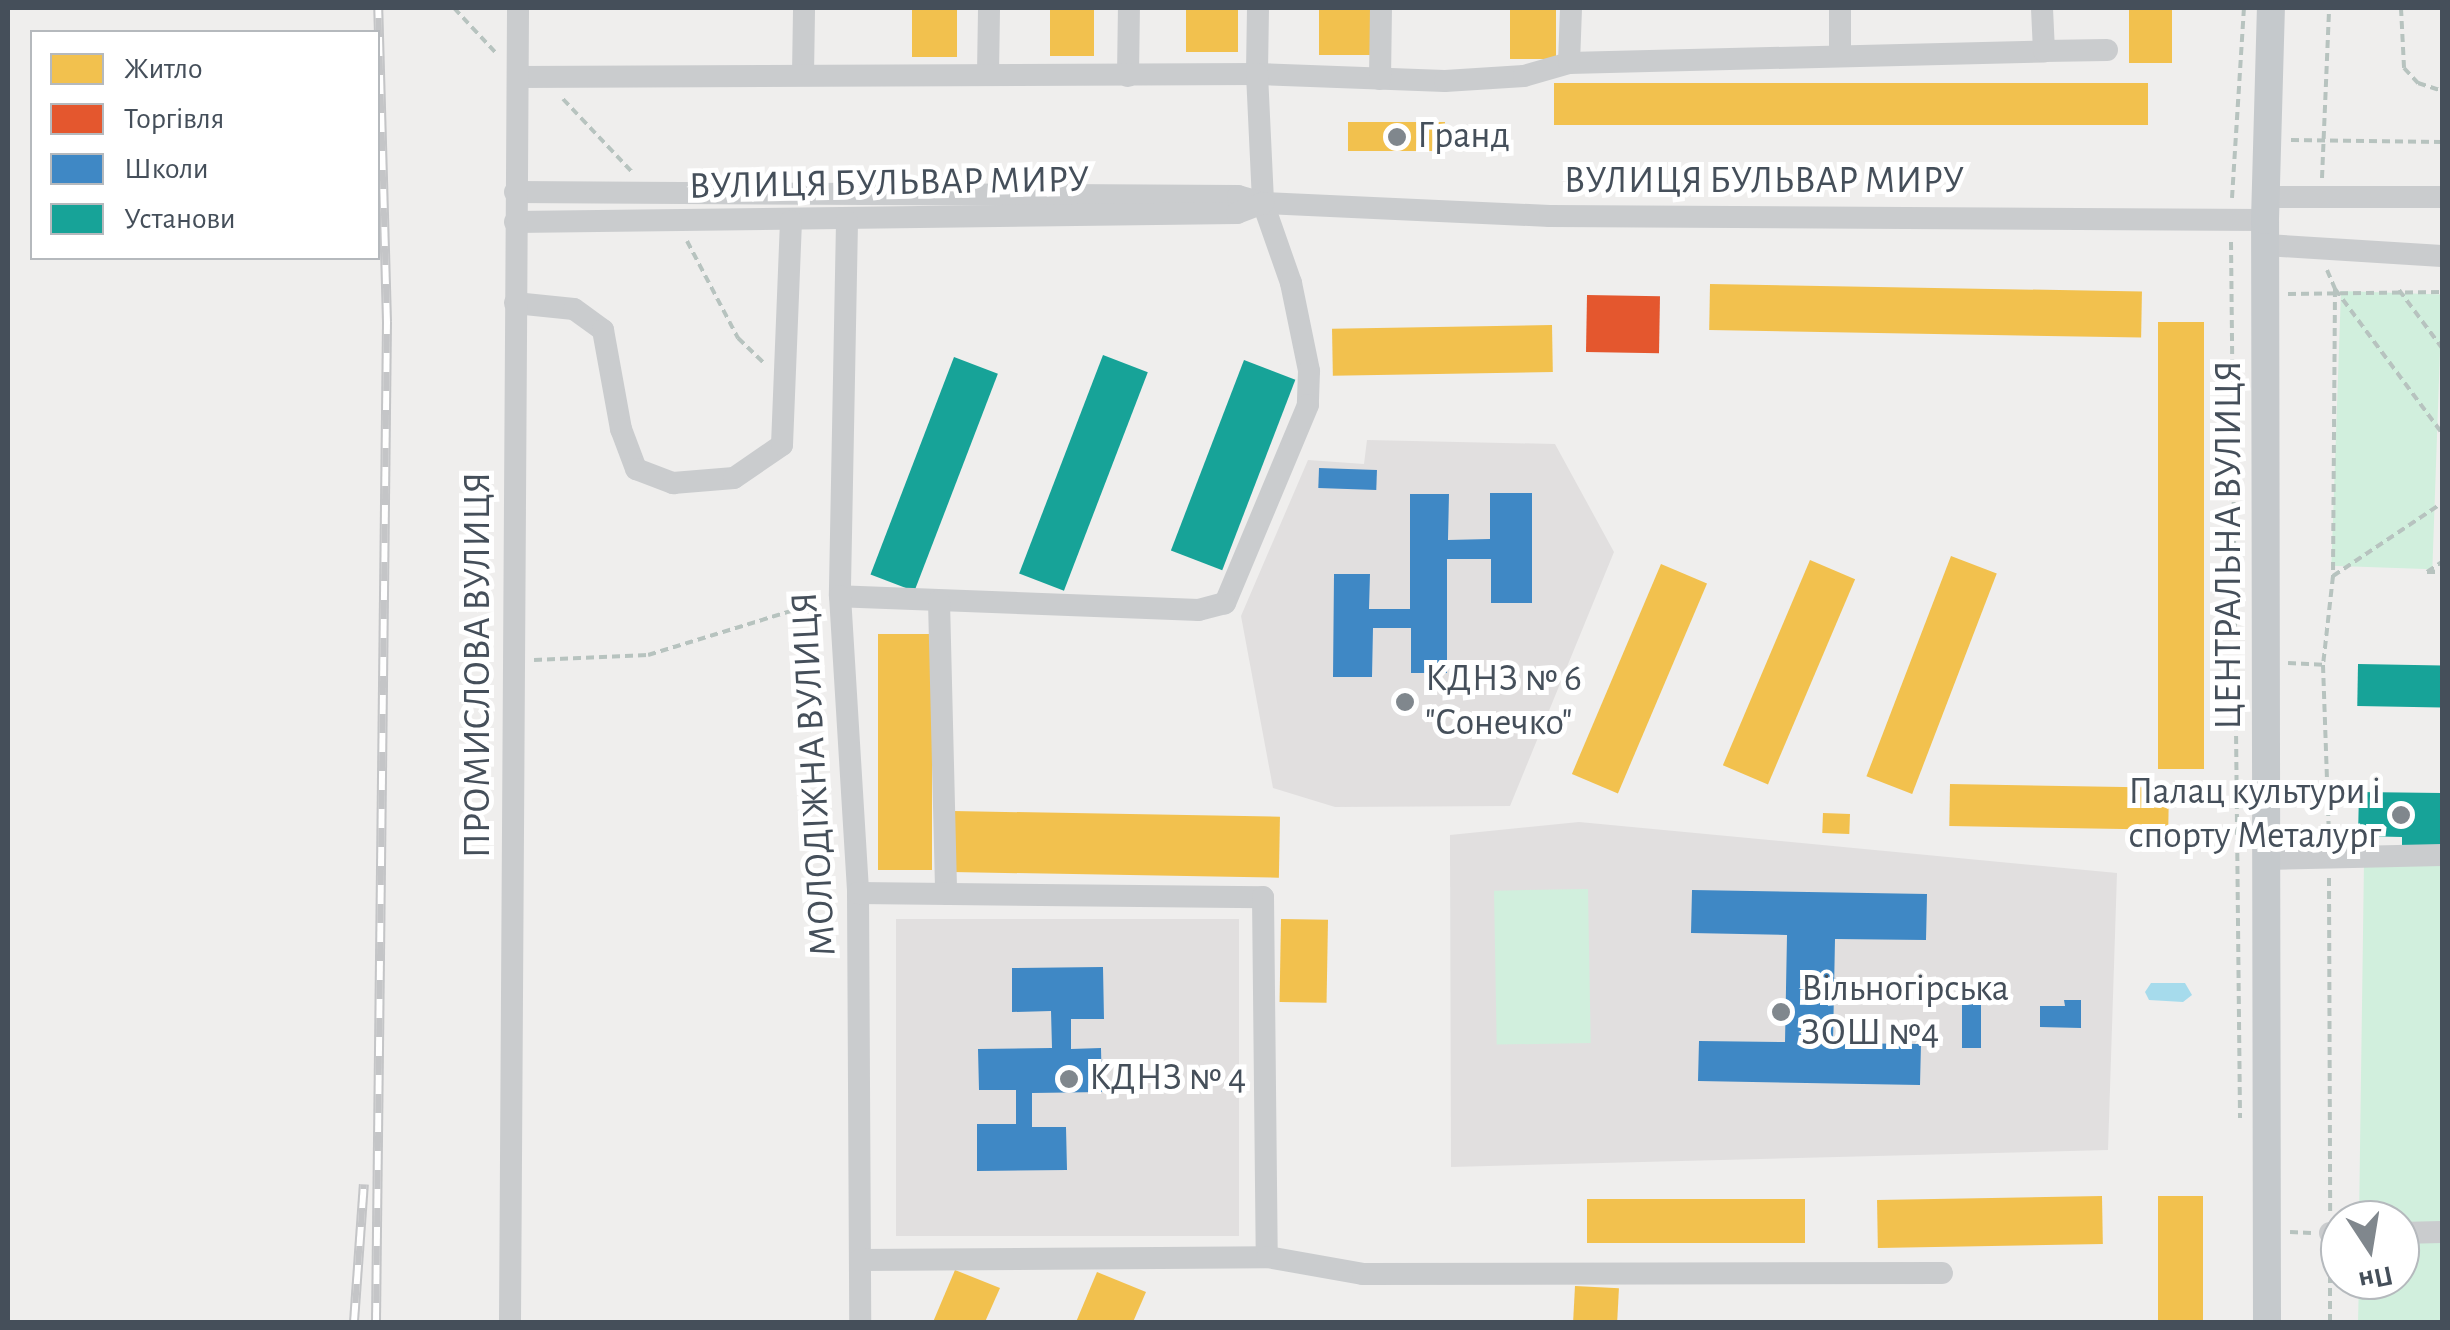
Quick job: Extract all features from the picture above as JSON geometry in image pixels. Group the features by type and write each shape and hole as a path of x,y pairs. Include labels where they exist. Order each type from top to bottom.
{"main road":[{"name":"ЦЕНТРАЛЬНА ВУЛИЦЯ","path":"2267,1322 2267,221 2272,140 2271,8"}],"street":[{"name":"ПРОМИСЛОВА ВУЛИЦЯ","path":"510,1322 518,8"},
{"path":"804,8 804,76"},
{"path":"988,74 989,8"},
{"path":"1128,76 1129,8"},
{"path":"840,596 1200,610 1225,603 1308,406 1309,371 1290,283 1263,203 1256,74 1258,8"},
{"path":"1380,80 1381,8"},
{"path":"1569,63 1571,8"},
{"path":"1840,8 1840,52"},
{"path":"2042,8 2044,52"},
{"path":"518,77 1256,74 1380,80 1524,76 1569,63 1840,52 2107,50"},
{"name":"ВУЛИЦЯ БУЛЬВАР МИРУ","path":"515,192 1238,196 1263,203 1550,216 2267,221 2321,195 2442,197"},
{"name":"ВУЛИЦЯ БУЛЬВАР МИРУ","path":"514,222 846,222 1237,213 1263,203"},
{"path":"515,303 574,309 603,330 621,429 636,469 674,483 734,478 782,446 792,220"},
{"name":"ВУЛИЦЯ БУЛЬВАР МИРУ","path":"2267,221 2319,252 2442,256"},
{"name":"МОЛОДІЖНА ВУЛИЦЯ","path":"846,222 840,596 858,894 860,1322"},
{"path":"939,601 946,894"},
{"path":"2266,859 2442,854"},
{"path":"858,894 1263,898 1267,1256"},
{"path":"860,1260 1267,1256 1363,1274 1942,1273"}],"path":[{"path":"454,8 518,77"},
{"path":"2240,1137 2230,220 2244,8"},
{"path":"2321,195 2329,8"},
{"path":"2401,8 2404,68 2418,83 2442,91"},
{"path":"2272,140 2442,142"},
{"path":"2319,252 2335,289 2442,434"},
{"path":"2232,293 2268,296 2335,289 2442,292"},
{"path":"2334,1200 2323,664 2332,576 2335,289"},
{"path":"2399,290 2442,348"},
{"path":"2332,576 2442,503"},
{"path":"2442,562 2427,572 2442,572"},
{"path":"514,661 648,655 840,596"},
{"path":"2266,1231 2320,1233"}],"shaded area":[{"name":"КДНЗ № 6 \"Сонечко\"","path":"1367,440 1555,444 1614,552 1510,806 1335,807 1273,788 1241,616 1308,460 1364,464"},
{"name":"Вільногірська ЗОШ №4","path":"1579,822 2117,873 2108,1150 1451,1167 1450,835"},
{"name":"КДНЗ № 4","path":"896,919 1239,919 1239,1236 896,1236"}],"green space":[{"path":"2341,291 2442,295 2432,569 2331,566"},
{"path":"2364,861 2442,862 2442,1322 2358,1322 2359,1300 2420,1300 2420,1200 2359,1200"},
{"path":"1588,889 1591,1043 1497,1045 1494,891"}],"water":[{"path":"2151,983 2185,983 2192,995 2183,1002 2149,1000 2145,992"}],"building: Житло":[{"path":"912,8 957,8 957,57 912,57"},
{"path":"1050,8 1094,8 1094,56 1050,56"},
{"path":"1186,8 1238,8 1238,52 1186,52"},
{"path":"1319,8 1373,8 1373,55 1319,55"},
{"path":"1510,8 1556,8 1556,59 1510,59"},
{"path":"2129,8 2172,8 2172,63 2129,63"},
{"path":"1554,83 2148,83 2148,125 1554,125"},
{"name":"Гранд","path":"1348,122 1445,122 1445,151 1348,151"},
{"path":"1710,284 2142,292 2141,338 1709,330"},
{"path":"2158,322 2204,322 2204,769 2158,769"},
{"path":"1552,325 1553,372 1333,376 1332,329"},
{"path":"1951,556 1997,574 1912,794 1866,776"},
{"path":"1810,560 1855,579 1768,784 1723,765"},
{"path":"1661,564 1707,584 1618,793 1572,774"},
{"path":"878,634 932,634 932,870 878,870"},
{"path":"1950,784 2169,788 2168,830 1949,826"},
{"path":"953,811 1280,817 1279,878 952,872"},
{"path":"1823,813 1850,814 1849,834 1822,833"},
{"path":"1281,919 1328,920 1327,1003 1280,1002"},
{"path":"2102,1196 2103,1244 1878,1248 1877,1200"},
{"path":"2158,1196 2203,1196 2203,1322 2158,1322"},
{"path":"1587,1199 1805,1199 1805,1243 1587,1243"},
{"path":"955,1270 1000,1288 985,1322 933,1322"},
{"path":"1097,1272 1146,1292 1133,1322 1076,1322"},
{"path":"1575,1286 1619,1288 1617,1322 1573,1322"}],"building: Торгівля":[{"path":"1587,295 1660,296 1659,353 1586,352"}],"building: Школи":[{"path":"1319,468 1377,470 1376,490 1318,488"},
{"path":"1490,493 1532,493 1532,603 1491,603 1491,559 1447,559 1447,673 1411,673 1411,628 1373,628 1372,677 1333,677 1334,574 1370,574 1369,609 1410,609 1410,494 1449,494 1448,540 1490,539"},
{"path":"1692,890 1927,894 1926,940 1835,939 1833,1043 1921,1044 1920,1085 1698,1081 1699,1041 1785,1042 1787,935 1691,933"},
{"path":"1103,967 1104,1019 1071,1019 1071,1049 1101,1048 1102,1092 1032,1093 1032,1127 1066,1127 1067,1170 977,1171 977,1124 1016,1124 1016,1090 979,1090 978,1049 1052,1048 1051,1011 1012,1012 1012,968"},
{"path":"1962,993 1981,993 1981,1048 1962,1048"},
{"path":"2064,1000 2081,1000 2081,1028 2040,1027 2040,1006 2065,1006"}],"building: Установи":[{"path":"1103,355 1148,372 1064,591 1019,573"},
{"path":"954,357 998,374 914,591 871,575"},
{"path":"1244,360 1295,380 1222,570 1171,550"},
{"name":"Палац культури і спорту Металург","path":"2358,664 2442,665 2441,707 2357,706"},
{"name":"Палац культури і спорту Металург","path":"2359,792 2442,793 2442,847 2402,847 2402,837 2358,836"}],"railway":[{"path":"378,8 379,30"},
{"path":"376,1322 387,322 380,78"},
{"path":"354,1322 364,1184"}],"place":[{"name":"Гранд","path":"1397,137"},
{"name":"КДНЗ № 6 \"Сонечко\"","path":"1405,702"},
{"name":"Палац культури і спорту Металург","path":"2401,815"},
{"name":"Вільногірська ЗОШ №4","path":"1781,1012"},
{"name":"КДНЗ № 4","path":"1069,1079"}]}
